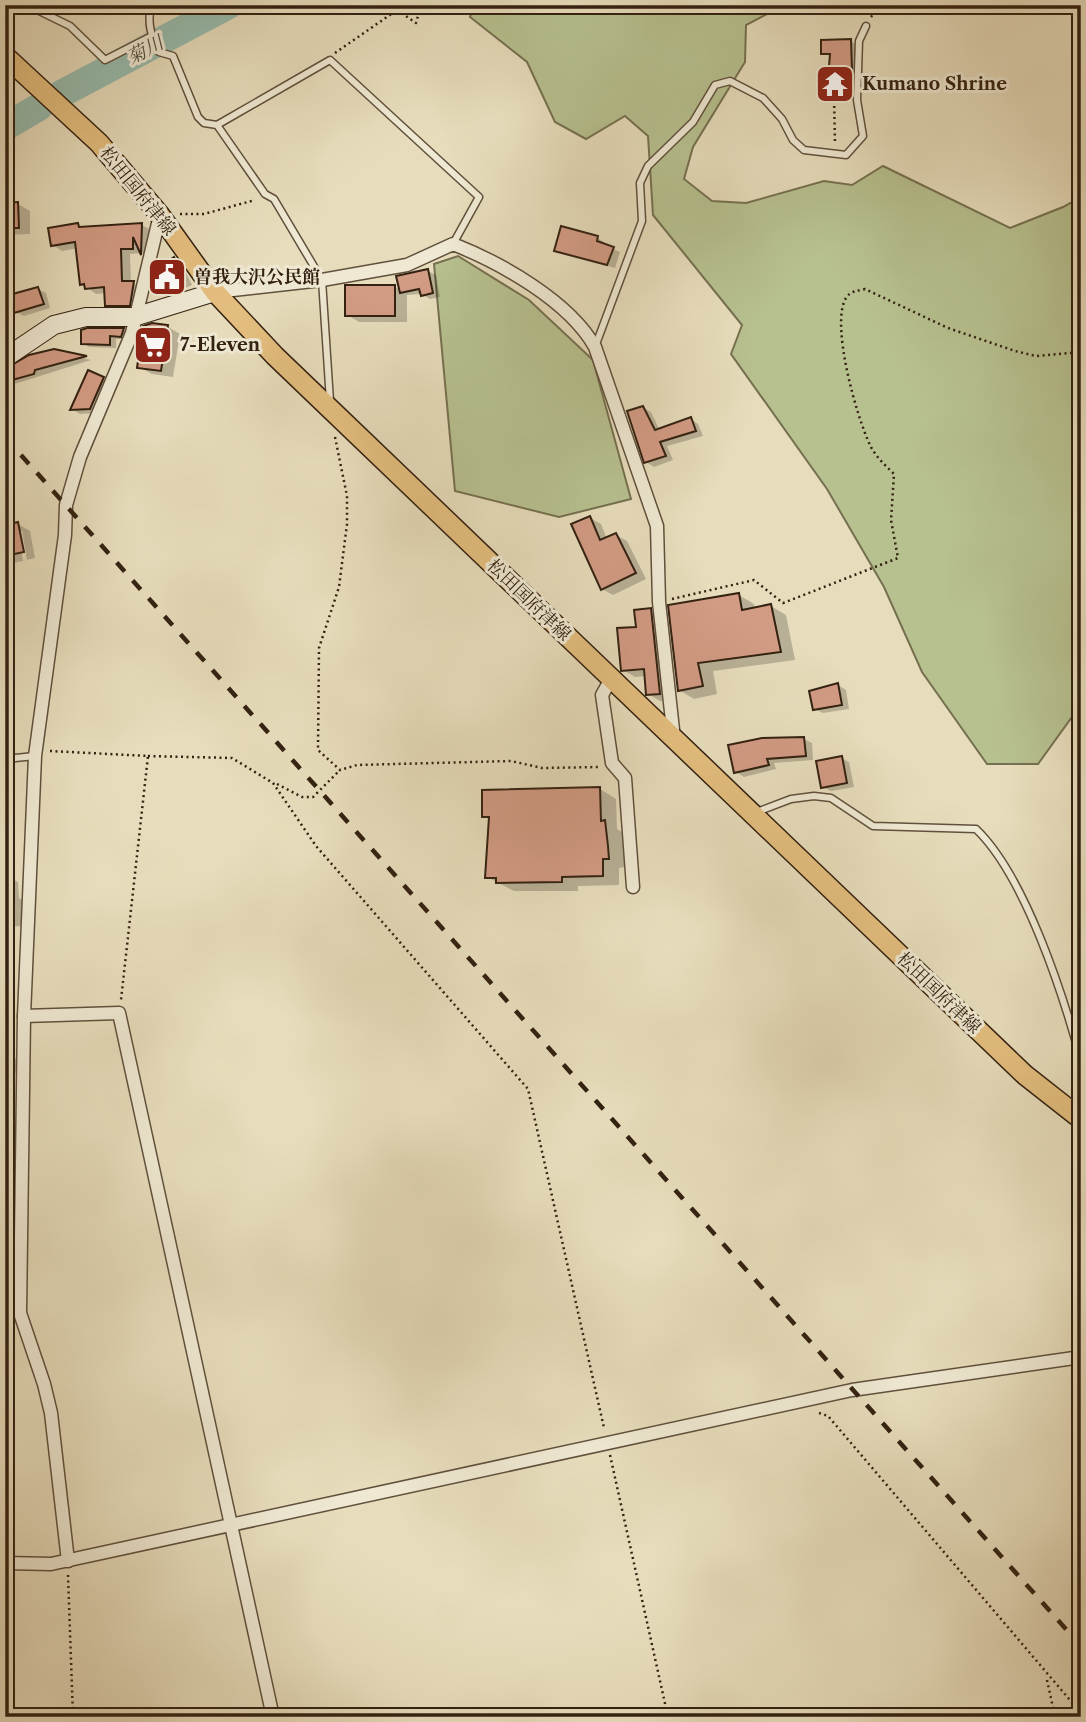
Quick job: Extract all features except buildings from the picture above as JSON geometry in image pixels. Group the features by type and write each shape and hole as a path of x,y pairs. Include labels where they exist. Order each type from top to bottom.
{"main road":[{"name":"松田国府津線","path":"5,55 99,143 159,215 215,292 334,413 1026,1075 1081,1119"},
{"path":"5,359 54,325 86,317 134,317 215,292"}],"street":[{"path":"68,1561 54,1430 44,1384 20,1313 24,1016 35,753 65,535 66,505 80,457 132,333 159,215"},
{"path":"215,292 322,280 407,265 453,244 490,258 570,316 587,333 596,347 657,526 659,602 674,739"},
{"path":"611,679 602,695 612,763 625,778 633,887"},
{"path":"24,1016 119,1013 273,1717"},
{"path":"5,1563 51,1564 68,1561 852,1391 1081,1357"}],"lane":[{"path":"27,5 70,26 105,60 152,36"},
{"path":"151,5 148,24 159,52 173,56 198,117 204,123 216,125 330,60 479,197 453,244"},
{"path":"596,347 642,221 640,183 648,166 693,122 715,85 730,81 763,98 782,119 793,140 804,150 846,155 863,136 857,100 859,41 866,26"},
{"path":"216,125 265,194 274,199 322,280 334,413"},
{"path":"5,759 35,753"},
{"path":"751,814 790,799 814,796 831,798 873,826 975,829 997,851 1038,935 1068,1014 1081,1061"}],"path":[{"path":"330,60 336,51 396,8 416,23 421,5"},
{"path":"866,26 878,5"},
{"path":"834,95 835,127"},
{"path":"159,215 204,214 250,203 265,194"},
{"path":"659,602 754,580 783,603 898,558 891,520 894,474 870,446 848,368 842,332 842,311 846,297 854,291 865,289 948,328 1015,351 1036,356 1081,352"},
{"path":"334,413 335,447 347,496 347,524 339,587 319,648 316,743 318,750 340,770"},
{"path":"35,753 232,758 302,797 313,797 340,770 357,765 497,761 542,768 599,767 612,763"},
{"path":"119,1013 148,756"},
{"path":"274,783 316,846 528,1089 668,1717"},
{"path":"817,1412 828,1416 1081,1713"},
{"path":"68,1561 73,1717"},
{"path":"1047,1676 1055,1717"}],"green space":[{"path":"474,5 784,5 746,25 745,62 693,147 684,179 712,201 746,203 824,181 852,185 883,166 1010,228 1081,197 1081,715 1072,717 1038,764 987,764 922,672 884,587 827,489 731,354 742,325 653,215 648,136 625,116 586,139 555,122 527,62 470,17"},
{"path":"458,256 529,300 593,360 631,499 559,517 455,491 434,264"}],"waterway":[{"name":"菊川","path":"61,94 229,5"},
{"name":"菊川","path":"5,127 39,107"}],"railway":[{"path":"5,437 1081,1646"}],"place":[{"name":"Kumano Shrine","path":"835,84"},
{"name":"曽我大沢公民館","path":"167,277"},
{"name":"7-Eleven","path":"153,345"}]}
